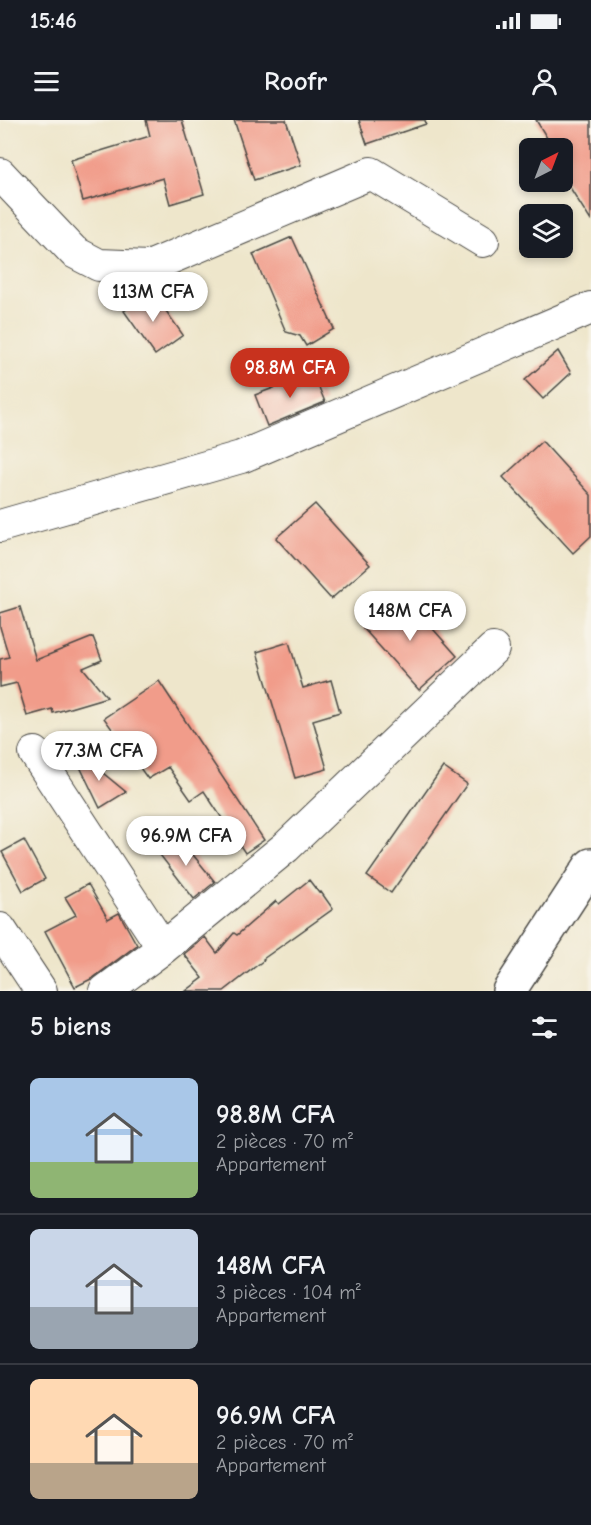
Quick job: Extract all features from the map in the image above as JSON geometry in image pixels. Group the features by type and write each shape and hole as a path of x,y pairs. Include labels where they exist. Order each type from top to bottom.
{"main road":[{"path":"509,991 591,866"}],"street":[{"path":"0,174 74,252 99,265 148,267 371,172 483,241"},
{"path":"0,526 241,457 591,308"},
{"path":"105,991 163,948 286,847 493,649"},
{"path":"36,753 163,948"},
{"path":"0,929 41,991"}],"building":[{"path":"146,120 182,120 204,194 170,204 163,178 83,201 71,160 150,136"},
{"path":"234,120 286,120 301,165 254,180"},
{"path":"359,120 425,120 426,124 367,144"},
{"path":"536,120 591,120 591,221 573,192 573,138 547,138"},
{"path":"292,237 334,329 306,346 300,336 286,332 253,254"},
{"path":"152,291 183,335 155,355 124,311"},
{"path":"558,351 571,373 543,399 525,380"},
{"path":"313,373 325,402 267,426 255,395"},
{"path":"542,441 591,495 591,536 573,553 503,477"},
{"path":"315,504 370,565 331,599 276,538"},
{"path":"402,594 457,656 419,690 363,628"},
{"path":"20,607 36,660 93,637 102,660 83,668 107,697 53,713 52,709 27,716 17,683 0,687 0,659 9,657 0,627 0,613"},
{"path":"289,642 303,688 331,680 340,712 313,720 327,769 295,778 257,652"},
{"path":"159,681 264,840 245,853 204,791 191,800 168,767 148,779 104,718"},
{"path":"70,746 126,792 100,808"},
{"path":"443,767 467,784 391,893 367,876"},
{"path":"177,835 215,882 194,899 157,851"},
{"path":"24,840 45,879 23,891 2,852"},
{"path":"309,880 333,909 263,959 224,991 186,991 203,978 184,954 205,937 217,953 234,933 237,935 276,901 279,904"},
{"path":"88,884 108,919 119,913 137,945 93,978 75,987 45,931 76,915 65,897"}]}
